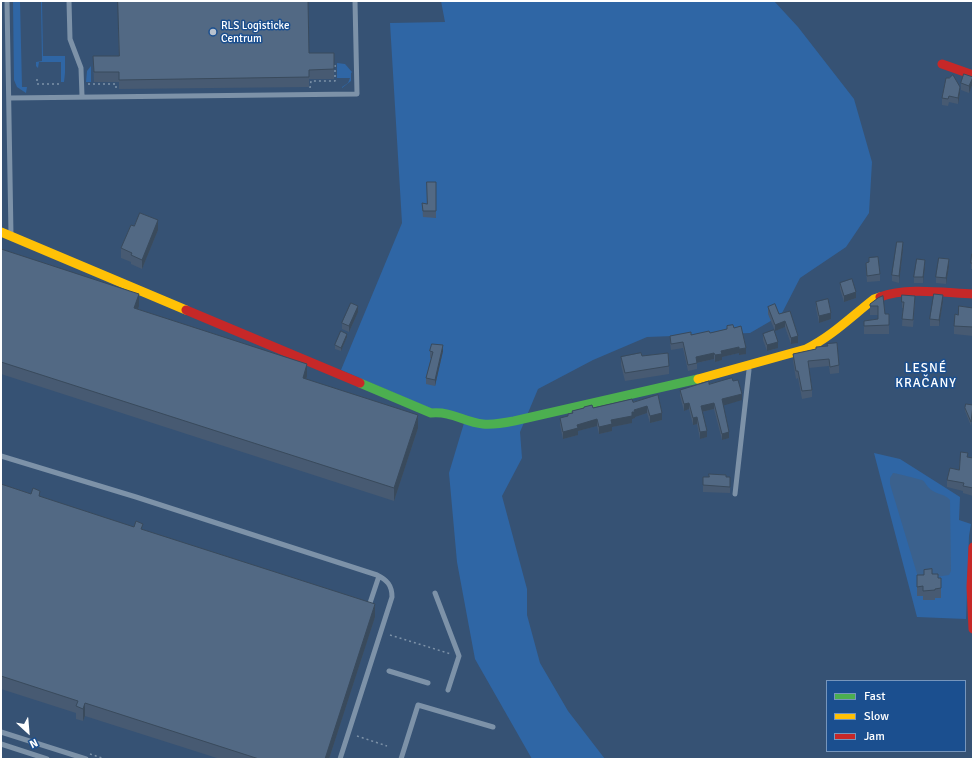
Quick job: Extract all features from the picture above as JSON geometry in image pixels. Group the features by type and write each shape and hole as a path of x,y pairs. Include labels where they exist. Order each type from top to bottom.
{"street":[{"path":"942,64 973,75"},
{"path":"1,232 431,413 442,412 482,424 514,421 748,366 806,349 817,344 881,295 936,292 973,294"},
{"path":"973,548 971,587 973,629"}],"lane":[{"path":"7,1 11,236"},
{"path":"70,1 70,39 81,68 82,96"},
{"path":"9,98 357,94 356,1"},
{"path":"735,494 746,407 748,366"},
{"path":"1,456 136,497 379,576 390,584 392,597 340,759"},
{"path":"368,609 379,576"},
{"path":"435,593 459,656 448,690"},
{"path":"389,671 428,683"},
{"path":"401,759 418,705 493,727"},
{"path":"1,732 86,759"},
{"path":"1,744 47,759"}],"path":[{"path":"311,88 311,81 335,80 335,63"},
{"path":"37,78 37,84 62,84"},
{"path":"86,84 116,84 116,90"},
{"path":"390,635 454,655"},
{"path":"356,736 386,746"}],"shaded area":[{"path":"13,1 20,1 22,87 27,87 26,93 17,87 14,80"},
{"path":"41,1 65,1 42,2 43,56 65,56 64,82 61,82 61,62 39,62 38,68 36,66 36,62 42,61"},
{"path":"441,1 774,1 798,27 854,99 872,162 869,213 846,247 800,278 781,315 750,333 647,337 593,360 538,389 520,432 522,458 502,496 527,589 527,615 540,663 568,711 605,759 532,759 475,659 457,562 449,473 464,423 341,370 402,223 390,23 445,22"},
{"path":"337,63 345,64 352,72 351,81 342,88 348,83 350,78 337,78"},
{"path":"91,66 91,82 86,82 87,71"},
{"path":"874,453 900,459 960,497 959,520 971,524 969,536 966,619 917,617"},
{"path":"893,473 922,480 931,490 950,500 951,571 949,575 923,579 918,577 890,484 890,478"}],"building":[{"name":"RLS Logisticke Centrum","path":"118,1 308,1 309,53 334,53 334,69 309,70 309,77 119,80 119,72 94,72 93,56 119,56"},
{"path":"964,74 973,77 969,86 961,83"},
{"path":"953,75 960,87 958,98 949,96 948,99 942,98 946,78"},
{"path":"427,182 436,182 436,211 423,211 422,203 427,204"},
{"path":"140,213 158,220 142,260 121,248 131,225 134,226"},
{"path":"897,242 903,242 899,276 892,275"},
{"path":"1,249 139,294 134,308 307,364 303,378 418,415 394,488 1,362"},
{"path":"972,254 973,263 971,263"},
{"path":"878,257 880,274 867,276 866,263 869,262 869,258"},
{"path":"939,258 949,259 946,278 936,277"},
{"path":"917,259 925,260 923,277 914,277"},
{"path":"852,279 856,292 844,296 840,283"},
{"path":"934,294 943,295 939,320 930,319"},
{"path":"902,295 915,296 913,320 902,319 904,302 902,302"},
{"path":"883,296 885,314 889,314 889,325 864,326 864,321 878,319 878,306 870,306 870,304"},
{"path":"828,299 831,313 819,316 816,302"},
{"path":"351,303 358,306 349,326 342,323"},
{"path":"775,304 779,314 790,311 798,336 791,338 785,321 775,325 768,307"},
{"path":"959,306 973,308 973,327 954,326 955,314 958,315"},
{"path":"733,325 734,328 741,326 746,348 739,349 739,347 721,351 722,354 715,355 714,353 696,357 697,363 688,365 683,342 671,344 670,336 691,332 691,335 709,331 710,333 727,329 727,326"},
{"path":"774,330 778,342 767,345 763,334"},
{"path":"341,331 347,334 341,348 335,345"},
{"path":"837,343 839,365 830,367 829,359 808,361 812,390 802,391 793,354 816,349 816,347 828,346 827,344"},
{"path":"432,344 443,345 435,380 426,378 433,352 430,351"},
{"path":"641,353 642,356 668,353 669,366 625,373 621,357"},
{"path":"732,378 733,381 738,380 742,394 722,399 729,432 722,434 714,403 701,406 707,431 700,432 697,417 693,418 689,403 684,404 680,390 709,381 709,384"},
{"path":"658,395 662,413 650,416 647,406 634,410 635,412 632,412 632,416 611,420 612,424 599,427 597,419 577,425 578,428 563,432 560,418 568,416 568,414 573,413 572,411 592,405 593,408 632,399 633,402"},
{"path":"966,404 973,405 971,422 965,408"},
{"path":"961,452 968,453 967,457 973,458 973,488 963,486 964,483 947,480 950,468 959,470"},
{"path":"709,474 726,475 726,477 730,477 730,487 703,485 703,477 709,477"},
{"path":"1,484 31,494 33,488 40,491 39,496 134,527 136,521 143,524 141,529 375,604 325,759 259,759 85,703 83,709 76,706 78,701 1,676"},
{"path":"932,569 932,574 938,574 938,578 941,578 941,588 923,591 923,586 917,587 917,575 924,575 924,570"}],"traffic: fast":[{"path":"360,383 431,413 452,415 476,423 491,424 514,421 698,379"}],"traffic: slow":[{"path":"1,232 186,310"},
{"path":"698,379 806,349 824,339 874,299 880,297"}],"traffic: jam":[{"path":"942,64 973,75"},
{"path":"880,297 914,291 973,294"},
{"path":"186,310 360,383"},
{"path":"973,547 971,587 973,629"}],"place":[{"name":"RLS Logisticke Centrum","path":"213,32"}],"district":[{"name":"LESNÉ KRAČANY","path":"926,376"}]}
